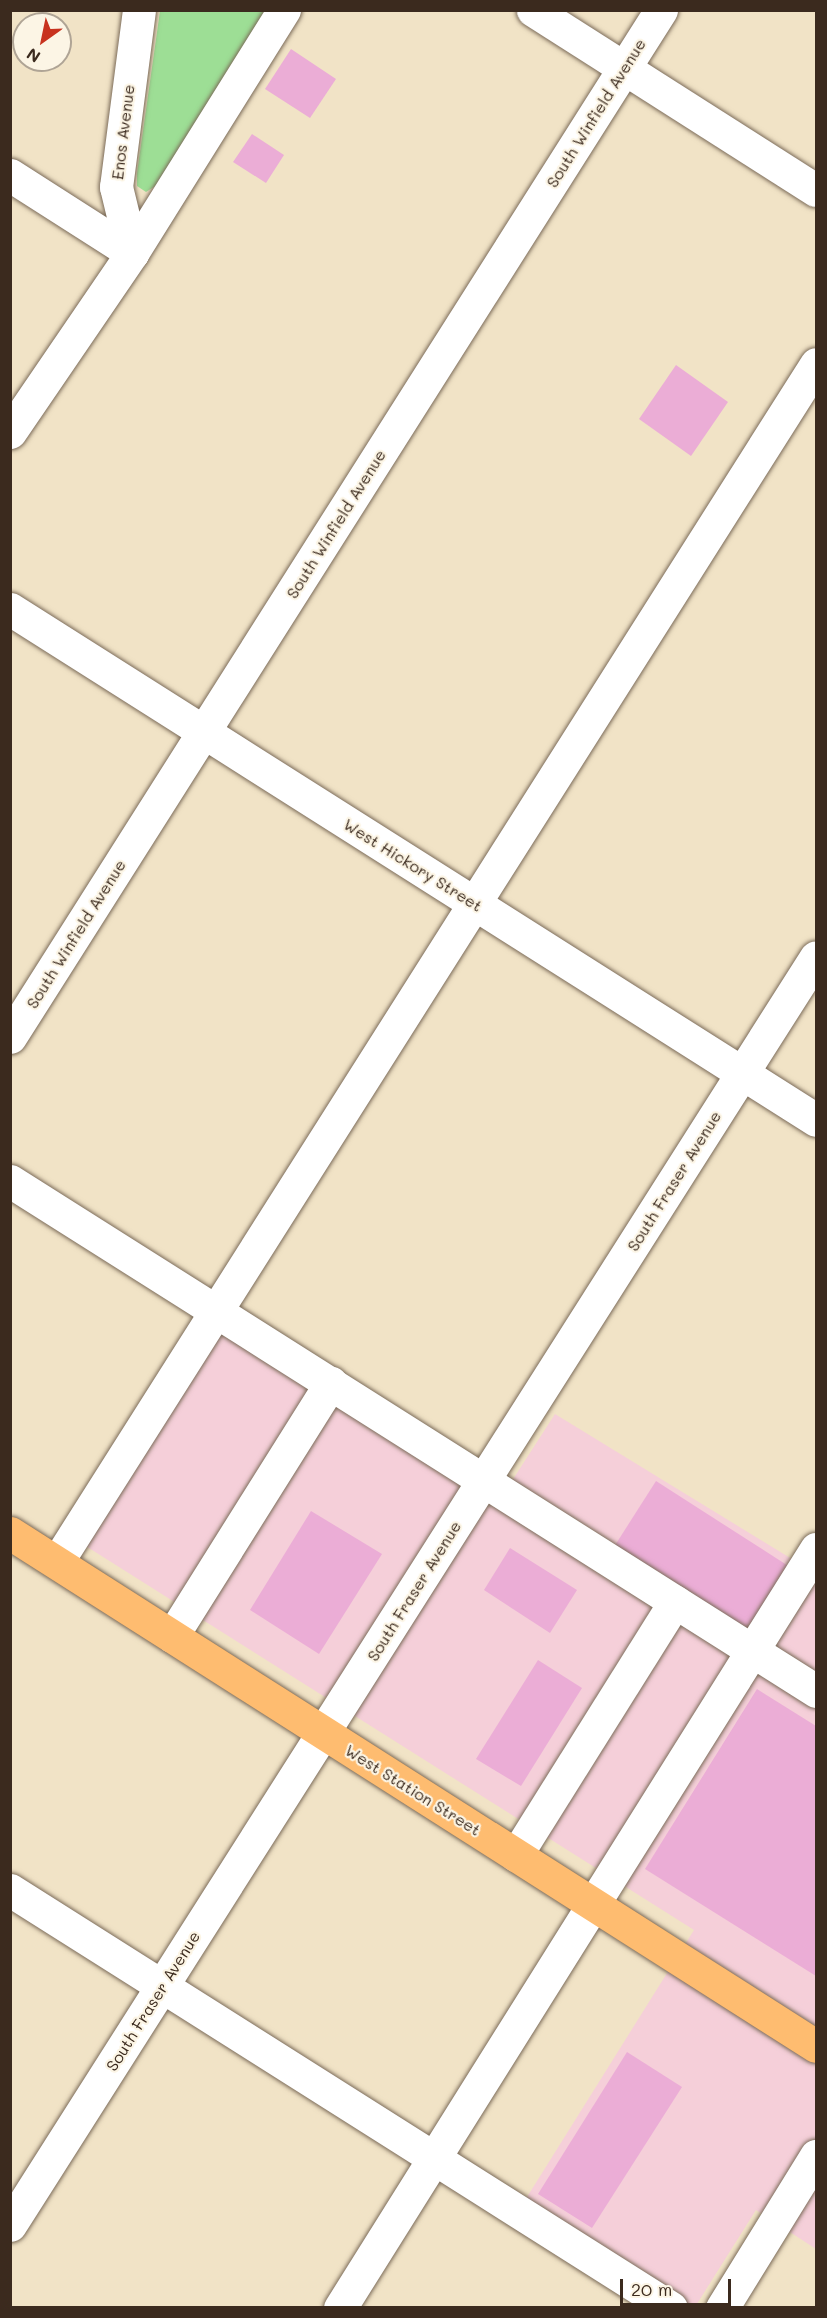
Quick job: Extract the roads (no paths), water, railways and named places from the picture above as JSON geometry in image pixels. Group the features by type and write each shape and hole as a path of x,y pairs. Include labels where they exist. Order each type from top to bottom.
{"main road":[{"name":"West Station Street","path":"10,1533 816,2046"}],"street":[{"name":"Enos Avenue","path":"132,253 116,187 139,10"},
{"path":"10,432 132,253 284,10"},
{"path":"533,10 816,190"},
{"name":"South Winfield Avenue","path":"10,1037 661,10"},
{"path":"10,175 132,253"},
{"path":"57,1562 816,364"},
{"name":"West Hickory Street","path":"10,609 816,1120"},
{"name":"South Fraser Avenue","path":"10,2225 816,957"},
{"path":"10,1181 816,1691"},
{"path":"172,1636 331,1383"},
{"path":"340,2307 592,1904 754,1652 816,1549"},
{"path":"516,1855 675,1602"},
{"path":"10,1890 670,2307"},
{"path":"722,2307 816,2156"}]}
